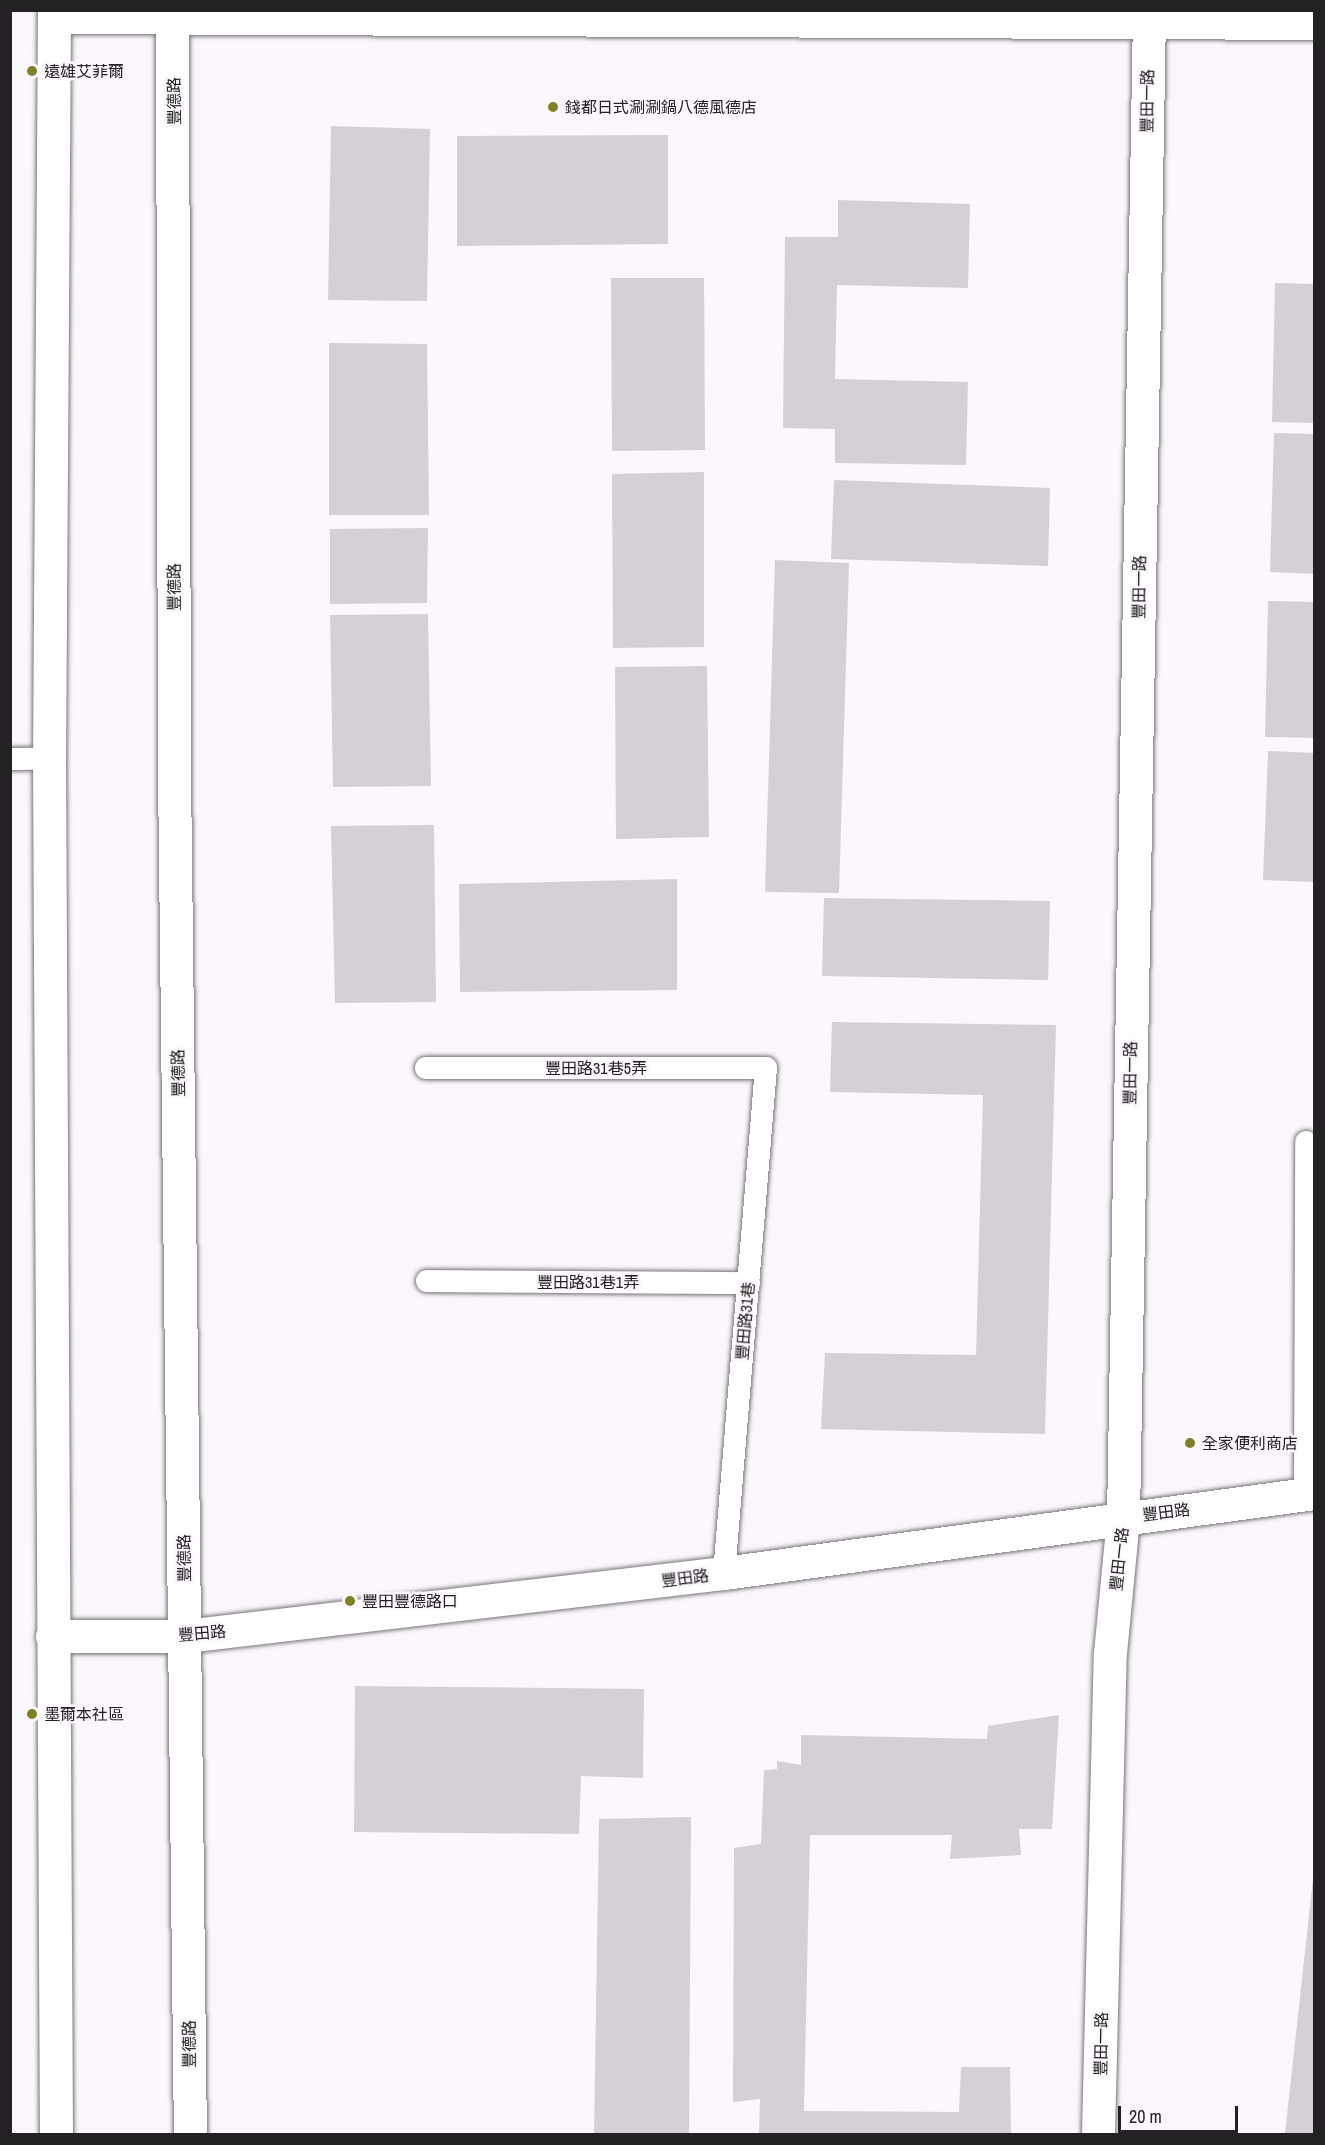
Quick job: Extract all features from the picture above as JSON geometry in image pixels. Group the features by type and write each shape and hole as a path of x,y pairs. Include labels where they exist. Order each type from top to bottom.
{"street":[{"path":"56,2134 49,758 54,14 1149,16 1314,23"},
{"name":"豐德路","path":"172,14 174,772 190,2134"},
{"name":"豐田一路","path":"1098,2134 1110,1653 1123,1518 1149,16"},
{"name":"豐田路","path":"52,1636 185,1636 724,1573 1310,1494"}],"lane":[{"path":"10,759 49,758"},
{"name":"豐田路31巷5弄","path":"426,1068 766,1068"},
{"name":"豐田路31巷","path":"724,1573 766,1068"},
{"path":"1306,1142 1310,1494"},
{"name":"豐田路31巷1弄","path":"427,1281 749,1283"}],"building":[{"path":"331,126 430,129 427,301 328,300"},
{"path":"668,135 668,244 457,246 457,136"},
{"path":"838,200 970,204 968,288 837,285 835,379 968,382 966,465 835,463 835,429 783,428 785,237 838,237"},
{"path":"611,278 704,278 705,450 612,451"},
{"path":"1275,283 1314,284 1314,423 1272,422"},
{"path":"329,343 427,344 429,515 329,515"},
{"path":"1274,433 1314,434 1314,574 1270,572"},
{"path":"704,472 704,647 613,648 612,474"},
{"path":"834,480 1050,488 1048,566 831,559"},
{"path":"428,528 427,603 330,604 330,529"},
{"path":"775,560 849,563 839,893 765,892"},
{"path":"1268,601 1314,602 1314,738 1265,737"},
{"path":"428,614 431,786 333,787 330,615"},
{"path":"707,666 709,837 616,839 615,667"},
{"path":"1268,751 1314,753 1314,882 1263,880"},
{"path":"434,825 436,1002 335,1003 331,826"},
{"path":"677,879 677,990 460,992 459,884"},
{"path":"824,898 1050,901 1048,980 822,976"},
{"path":"832,1022 1056,1025 1045,1434 821,1429 825,1353 976,1355 983,1095 830,1092"},
{"path":"355,1686 644,1689 643,1778 581,1776 579,1834 354,1832"},
{"path":"1059,1715 1052,1829 1019,1829 1021,1855 950,1859 952,1835 810,1835 804,2111 959,2112 961,2067 1010,2067 1011,2134 759,2134 760,2099 733,2102 734,1848 761,1844 764,1770 777,1769 777,1761 801,1765 801,1735 987,1739 988,1726"},
{"path":"691,1817 689,2134 594,2134 599,1819"},
{"path":"1313,1879 1314,2134 1285,2134"}],"place":[{"name":"遠雄艾菲爾","path":"32,71"},
{"name":"錢都日式涮涮鍋八德風德店","path":"553,107"},
{"name":"全家便利商店","path":"1190,1443"},
{"name":"豐田豐德路口","path":"350,1601"},
{"name":"墨爾本社區","path":"32,1714"}]}
